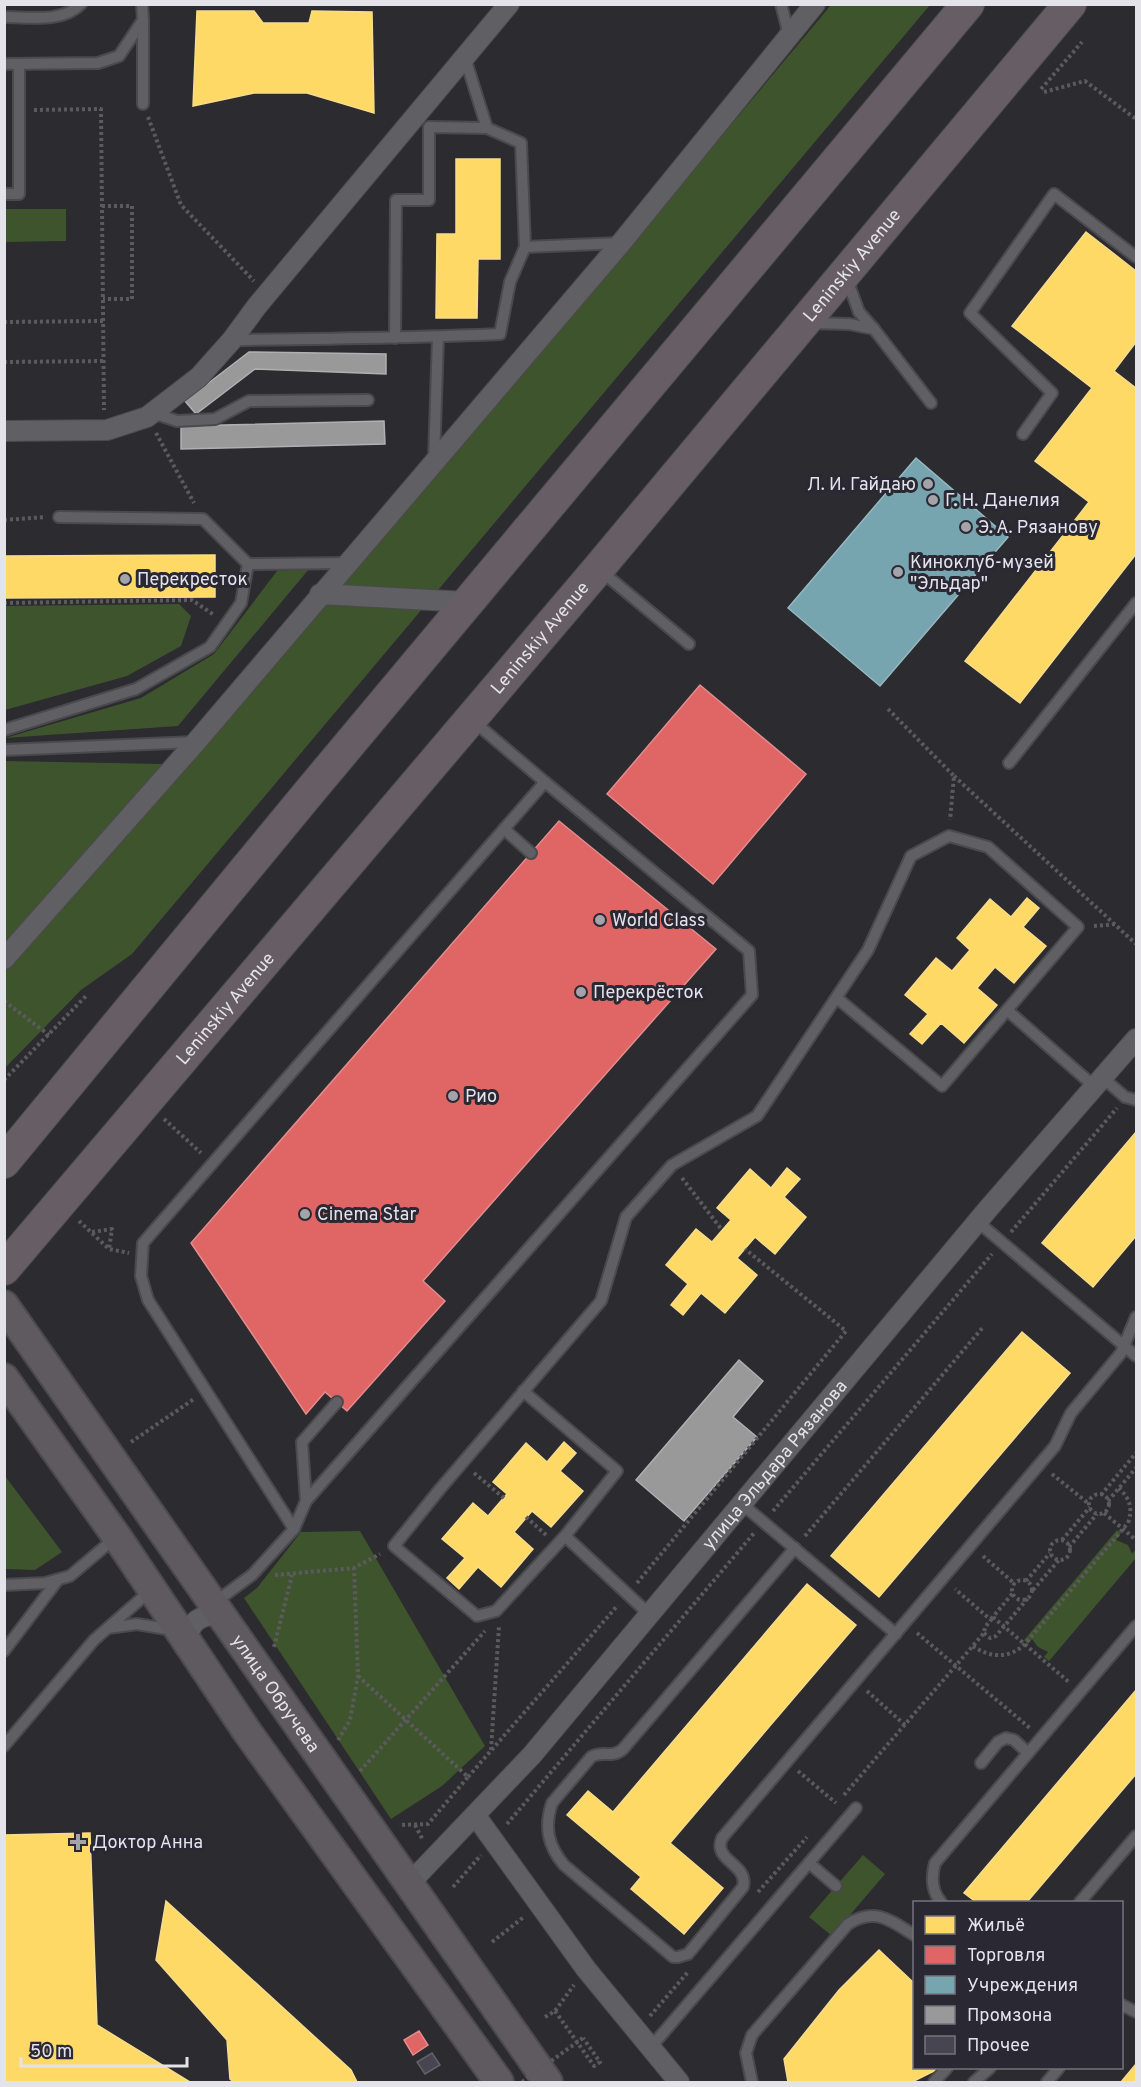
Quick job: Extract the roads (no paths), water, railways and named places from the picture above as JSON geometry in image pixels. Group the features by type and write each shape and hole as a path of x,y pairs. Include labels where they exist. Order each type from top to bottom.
{"main road":[{"path":"4,1162 968,4"},
{"name":"Leninskiy Avenue","path":"4,1269 598,569 1070,4"},
{"name":"улица Обручева","path":"4,1305 548,2082"},
{"path":"4,1378 117,1537 248,1733 499,2082"}],"street":[{"path":"4,431 104,430 150,415 199,377 232,340 508,4"},
{"path":"4,959 196,742 621,243 815,4"},
{"path":"320,594 468,602"},
{"name":"улица Эльдара Рязанова","path":"408,1885 532,1755 978,1222 1137,1039"},
{"path":"185,1641 189,1644 189,1632 198,1619 213,1615 224,1619 222,1614"},
{"path":"476,1815 586,1969 680,2082"}],"lane":[{"path":"4,17 61,17 72,13 81,4"},
{"path":"142,4 143,104"},
{"path":"781,4 789,35"},
{"path":"4,64 98,63 119,56 142,20"},
{"path":"465,58 487,128"},
{"path":"4,194 19,194 19,64"},
{"path":"232,340 395,338 500,334 510,282 525,247 521,143 487,128 429,127 429,200 396,200 395,338"},
{"path":"1023,434 1053,393 970,313 1054,194 1137,257"},
{"path":"525,247 621,243"},
{"path":"845,273 859,312 931,403"},
{"path":"804,322 849,324 874,329"},
{"path":"434,462 438,337"},
{"path":"150,415 177,421 215,418 249,401 368,400"},
{"path":"59,517 203,519 248,564 348,563"},
{"path":"4,730 136,689 210,647 241,603 248,564"},
{"path":"598,569 689,644"},
{"path":"1009,763 1137,603"},
{"path":"222,1614 252,1575 294,1529 306,1501 752,994 749,951 470,719"},
{"path":"4,750 196,742"},
{"path":"294,1529 148,1300 141,1276 143,1243 545,782"},
{"path":"504,829 531,853"},
{"path":"523,1391 617,1471 566,1536 498,1614 477,1616 394,1546 462,1462 523,1391 601,1301 626,1217 672,1165 757,1116 868,950 911,856 949,836 988,847 1078,927 942,1086 837,998"},
{"path":"1007,1010 1099,1083 1131,1099"},
{"path":"978,1222 1137,1356"},
{"path":"795,1548 621,1752 610,1756 600,1754 591,1757 552,1803 547,1822 550,1844 564,1865 669,1954 678,1957 688,1954 743,1887 744,1876 741,1870 722,1854 720,1846 722,1838 1060,1440 1071,1413 1125,1347 1137,1317"},
{"path":"306,1501 302,1442 337,1402"},
{"path":"742,1504 896,1634"},
{"path":"566,1536 650,1615"},
{"path":"4,1585 57,1581 80,1569 117,1537"},
{"path":"4,1651 57,1581"},
{"path":"4,1746 94,1641 151,1590"},
{"path":"108,1628 137,1624 185,1641"},
{"path":"940,1901 932,1878 935,1863 1137,1626"},
{"path":"981,1763 998,1742 1006,1738 1014,1740 1028,1753"},
{"path":"651,2047 856,1808"},
{"path":"1081,1901 1137,1836"},
{"path":"809,1863 836,1886"},
{"path":"752,2082 746,2052 752,2035 848,1924 869,1915 881,1916 913,1934"},
{"path":"1123,2005 1137,2012"},
{"path":"934,2082 945,2069"},
{"path":"975,2082 988,2069"},
{"path":"1047,2082 1057,2069"}],"place":[{"name":"Л. И. Гайдаю","path":"928,484"},
{"name":"Г. Н. Данелия","path":"933,500"},
{"name":"Э. А. Рязанову","path":"966,527"},
{"name":"Киноклуб-музей \"Эльдар\"","path":"898,572"},
{"name":"Перекресток","path":"125,579"},
{"name":"World Class","path":"600,920"},
{"name":"Перекрёсток","path":"581,992"},
{"name":"Рио","path":"453,1096"},
{"name":"Cinema Star","path":"305,1214"},
{"name":"Доктор Анна","path":"78,1842"}]}
